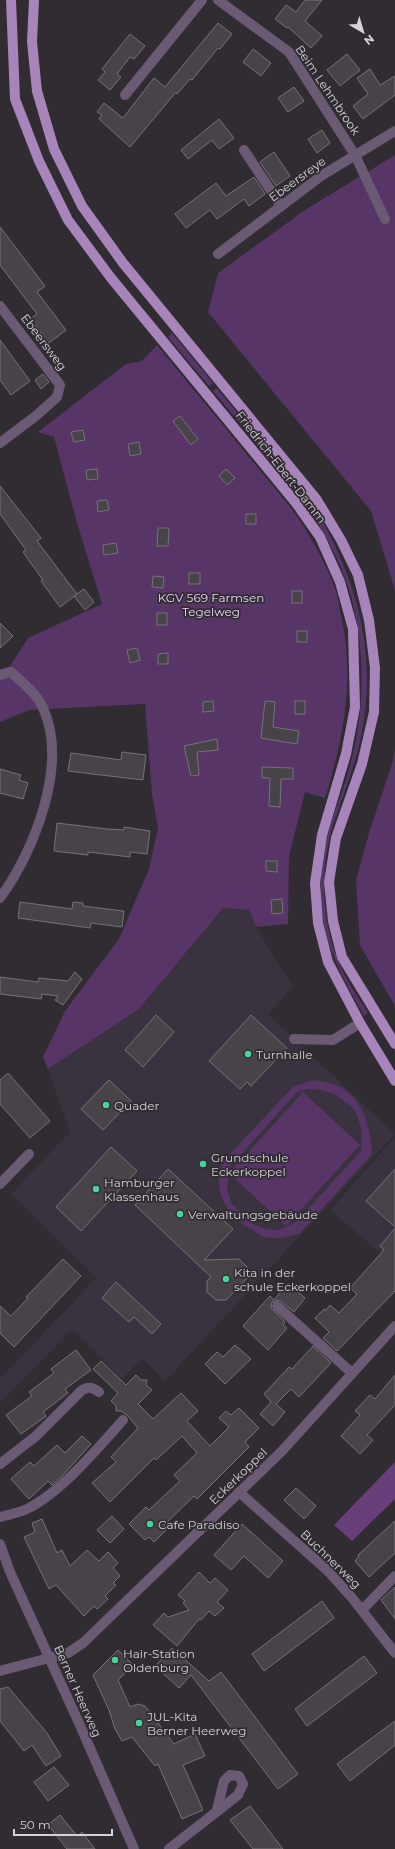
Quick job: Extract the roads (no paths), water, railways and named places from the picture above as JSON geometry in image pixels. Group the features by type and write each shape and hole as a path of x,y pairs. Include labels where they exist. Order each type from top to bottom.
{"main road":[{"name":"Friedrich-Ebert-Damm","path":"11,0 15,99 39,161 68,220 111,278 296,503 320,537 340,582 353,629 355,707 346,754 322,835 315,883 318,923 328,962 360,1023 395,1081"},
{"name":"Friedrich-Ebert-Damm","path":"34,0 32,42 36,91 54,149 82,206 123,263 316,500 341,540 358,575 369,620 375,668 374,712 362,764 336,838 329,882 333,921 342,957 395,1044"}],"street":[{"path":"125,95 202,0"},
{"name":"Beim Lehmbrook","path":"218,0 289,52 355,155 385,219"},
{"name":"Ebeersreye","path":"218,254 321,176 395,132"},
{"path":"244,150 281,206"},
{"name":"Ebeersweg","path":"0,306 60,385 57,396 37,415 0,443"},
{"path":"0,675 11,672 28,688 43,707 51,730 53,755 50,780 45,801 27,854 0,898"},
{"path":"294,1039 333,1040 360,1023"},
{"path":"0,1184 29,1154"},
{"path":"277,1306 352,1373"},
{"name":"Eckerkoppel","path":"0,1671 68,1653 83,1643 287,1445 395,1326"},
{"path":"0,1464 36,1436 81,1391 92,1387 99,1392"},
{"path":"0,1517 29,1508 45,1498 65,1480 123,1420"},
{"name":"Buchnerweg","path":"239,1492 328,1571 362,1610 395,1653"},
{"name":"Berner Heerweg","path":"0,1544 10,1572 134,1849"},
{"path":"362,1610 395,1576"},
{"path":"169,1849 217,1810"}],"place":[{"name":"Turnhalle","path":"248,1054"},
{"name":"Quader","path":"106,1105"},
{"name":"Grundschule Eckerkoppel","path":"203,1164"},
{"name":"Hamburger Klassenhaus","path":"96,1189"},
{"name":"Verwaltungsgebäude","path":"180,1214"},
{"name":"Kita in der schule Eckerkoppel","path":"226,1279"},
{"name":"Cafe Paradiso","path":"150,1524"},
{"name":"Hair-Station Oldenburg","path":"115,1660"},
{"name":"JUL-Kita Berner Heerweg","path":"139,1723"}],"park label":[{"name":"KGV 569 Farmsen Tegelweg","path":"211,604"}]}
